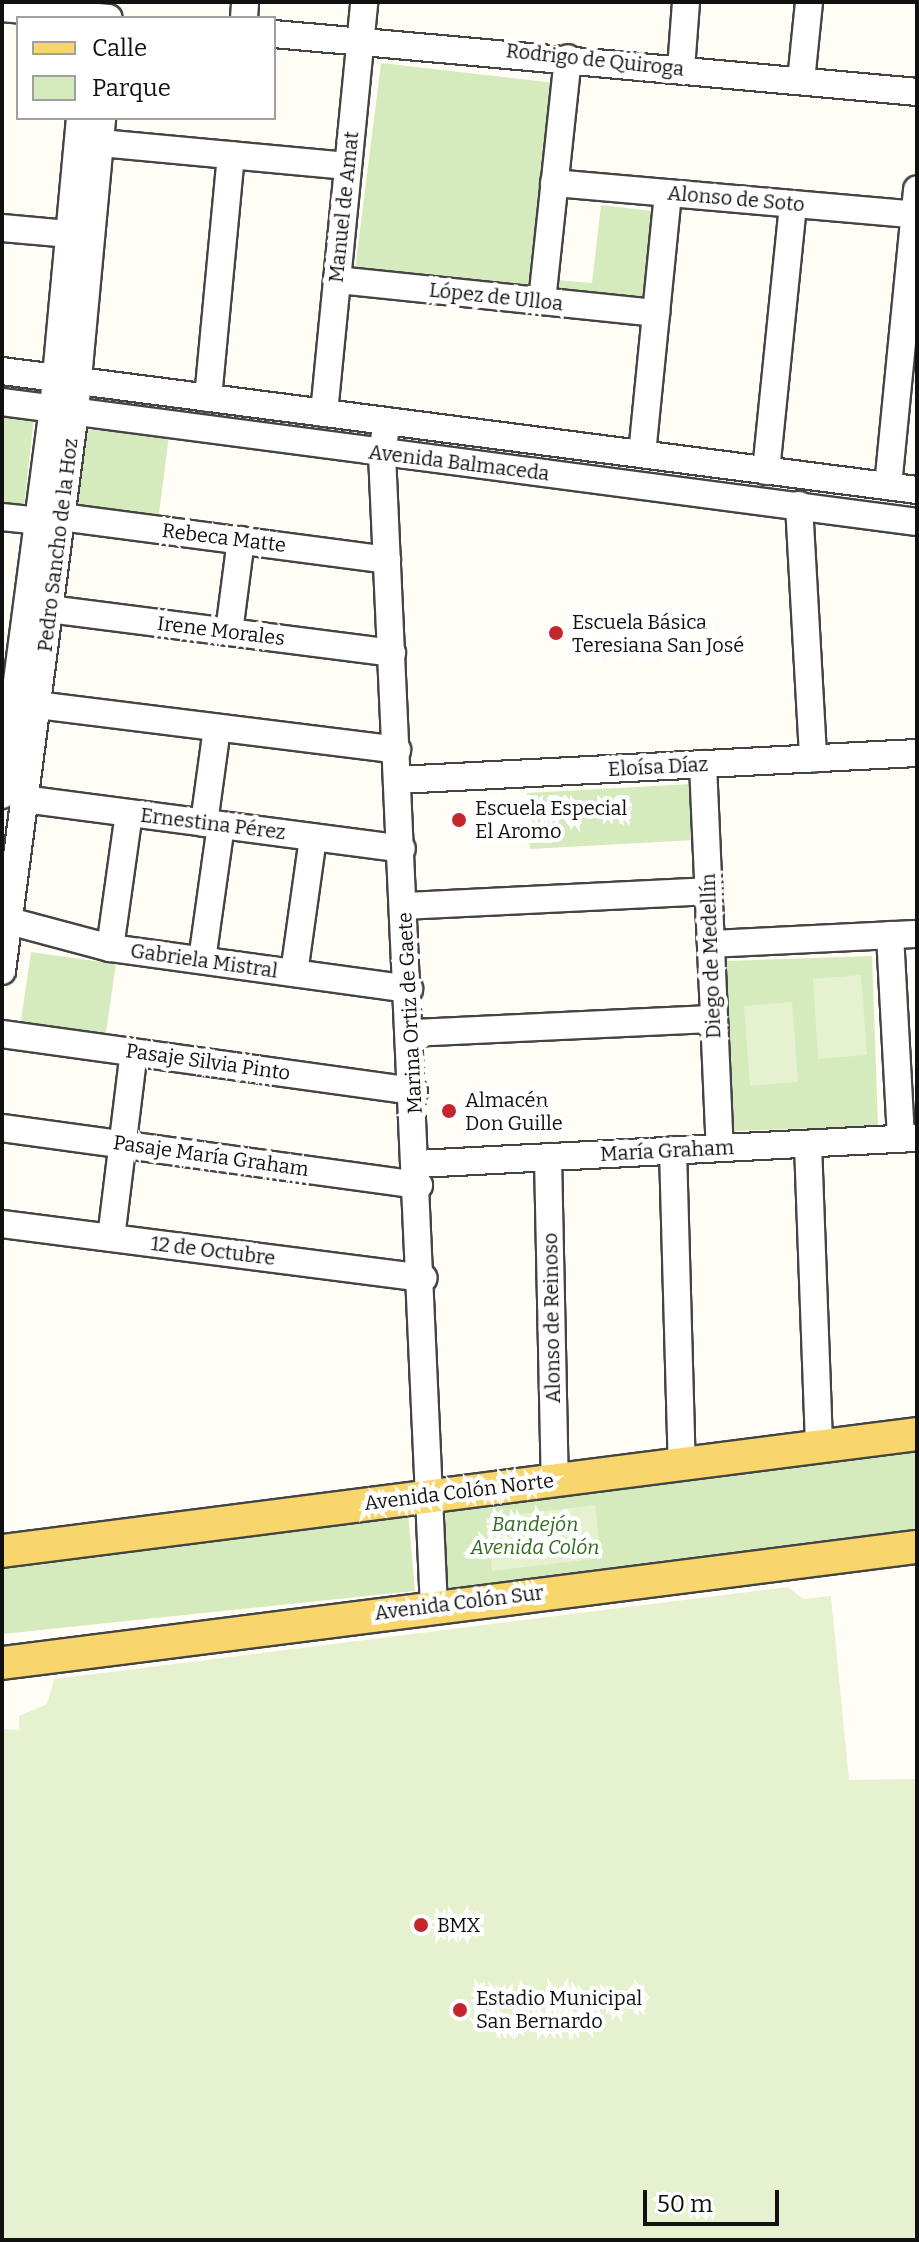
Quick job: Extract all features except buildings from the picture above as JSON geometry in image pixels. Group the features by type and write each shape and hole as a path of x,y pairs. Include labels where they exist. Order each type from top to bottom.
{"main road":[{"name":"Avenida Colón Norte","path":"2,1551 917,1434"},
{"name":"Avenida Colón Sur","path":"2,1663 917,1547"}],"street":[{"path":"2,8 98,14 112,2"},
{"name":"Manuel de Amat","path":"324,413 364,2"},
{"path":"681,69 686,2"},
{"path":"801,81 809,2"},
{"name":"Rodrigo de Quiroga","path":"276,34 361,36 917,92"},
{"path":"542,301 568,58"},
{"name":"Pedro Sancho de la Hoz","path":"67,379 69,234 80,120"},
{"path":"101,130 231,155 348,166"},
{"name":"Pedro Sancho de la Hoz","path":"13,797 37,705 49,609 49,519 101,130"},
{"path":"208,398 231,155"},
{"name":"Alonso de Soto","path":"554,183 916,215"},
{"path":"888,486 909,352 917,189"},
{"path":"642,454 668,193"},
{"path":"766,471 793,204"},
{"path":"2,228 69,234"},
{"name":"López de Ulloa","path":"337,280 656,313"},
{"name":"Avenida Balmaceda","path":"2,371 917,490"},
{"name":"Avenida Balmaceda","path":"2,402 917,522"},
{"name":"Marina Ortiz de Gaete","path":"387,421 382,454 424,1278 428,1496 434,1606"},
{"path":"799,505 813,759"},
{"name":"Rebeca Matte","path":"2,517 49,519 241,540 387,560"},
{"name":"Pedro Sancho de la Hoz","path":"2,971 13,797 7,718 13,620 49,519"},
{"path":"229,632 241,540"},
{"name":"Irene Morales","path":"49,609 392,653"},
{"path":"37,705 397,750"},
{"path":"202,960 217,728"},
{"name":"Eloísa Díaz","path":"398,780 917,753"},
{"name":"Diego de Medellín","path":"703,764 720,1148"},
{"name":"Ernestina Pérez","path":"13,797 402,849"},
{"path":"110,948 129,813"},
{"path":"294,973 313,837"},
{"path":"405,906 709,891"},
{"name":"Gabriela Mistral","path":"5,920 110,948 409,989"},
{"path":"711,944 917,934"},
{"path":"890,935 906,1005 909,1138"},
{"path":"412,1033 714,1019"},
{"name":"Pasaje Silvia Pinto","path":"2,1034 414,1091"},
{"path":"111,1238 134,1052"},
{"name":"Pasaje María Graham","path":"2,1128 123,1144 418,1174"},
{"name":"María Graham","path":"418,1174 548,1157 909,1138"},
{"path":"808,1144 819,1446"},
{"path":"673,1150 682,1464"},
{"name":"Alonso de Reinoso","path":"548,1157 555,1479"},
{"name":"12 de Octubre","path":"2,1224 424,1278"}],"green space":[{"path":"381,63 555,83 529,291 355,270"},
{"path":"601,205 660,212 650,302 554,291 556,280 592,283"},
{"path":"2,415 34,418 24,506 2,504"},
{"path":"81,429 169,436 158,521 71,509"},
{"path":"691,784 694,840 530,849 527,793"},
{"path":"31,952 116,964 105,1039 20,1027"},
{"path":"872,956 878,1126 732,1131 726,961"},
{"path":"861,975 867,1055 818,1059 813,979"},
{"path":"792,1002 798,1082 750,1086 744,1006"},
{"name":"Bandejón Avenida Colón","path":"917,1443 917,1536 448,1588 443,1509"},
{"path":"595,1505 601,1558 492,1571 486,1518"},
{"name":"Bandejón Avenida Colón","path":"408,1512 415,1591 2,1634 2,1554"},
{"name":"Estadio Municipal San Bernardo","path":"788,1587 803,1599 831,1596 849,1780 917,1779 917,2240 2,2240 2,1729 19,1730 19,1716 47,1704 54,1679"}],"place":[{"name":"Escuela Básica Teresiana San José","path":"556,633"},
{"name":"Escuela Especial El Aromo","path":"459,820"},
{"name":"Almacén Don Guille","path":"449,1111"},
{"name":"BMX","path":"421,1925"},
{"name":"Estadio Municipal San Bernardo","path":"460,2010"}]}
